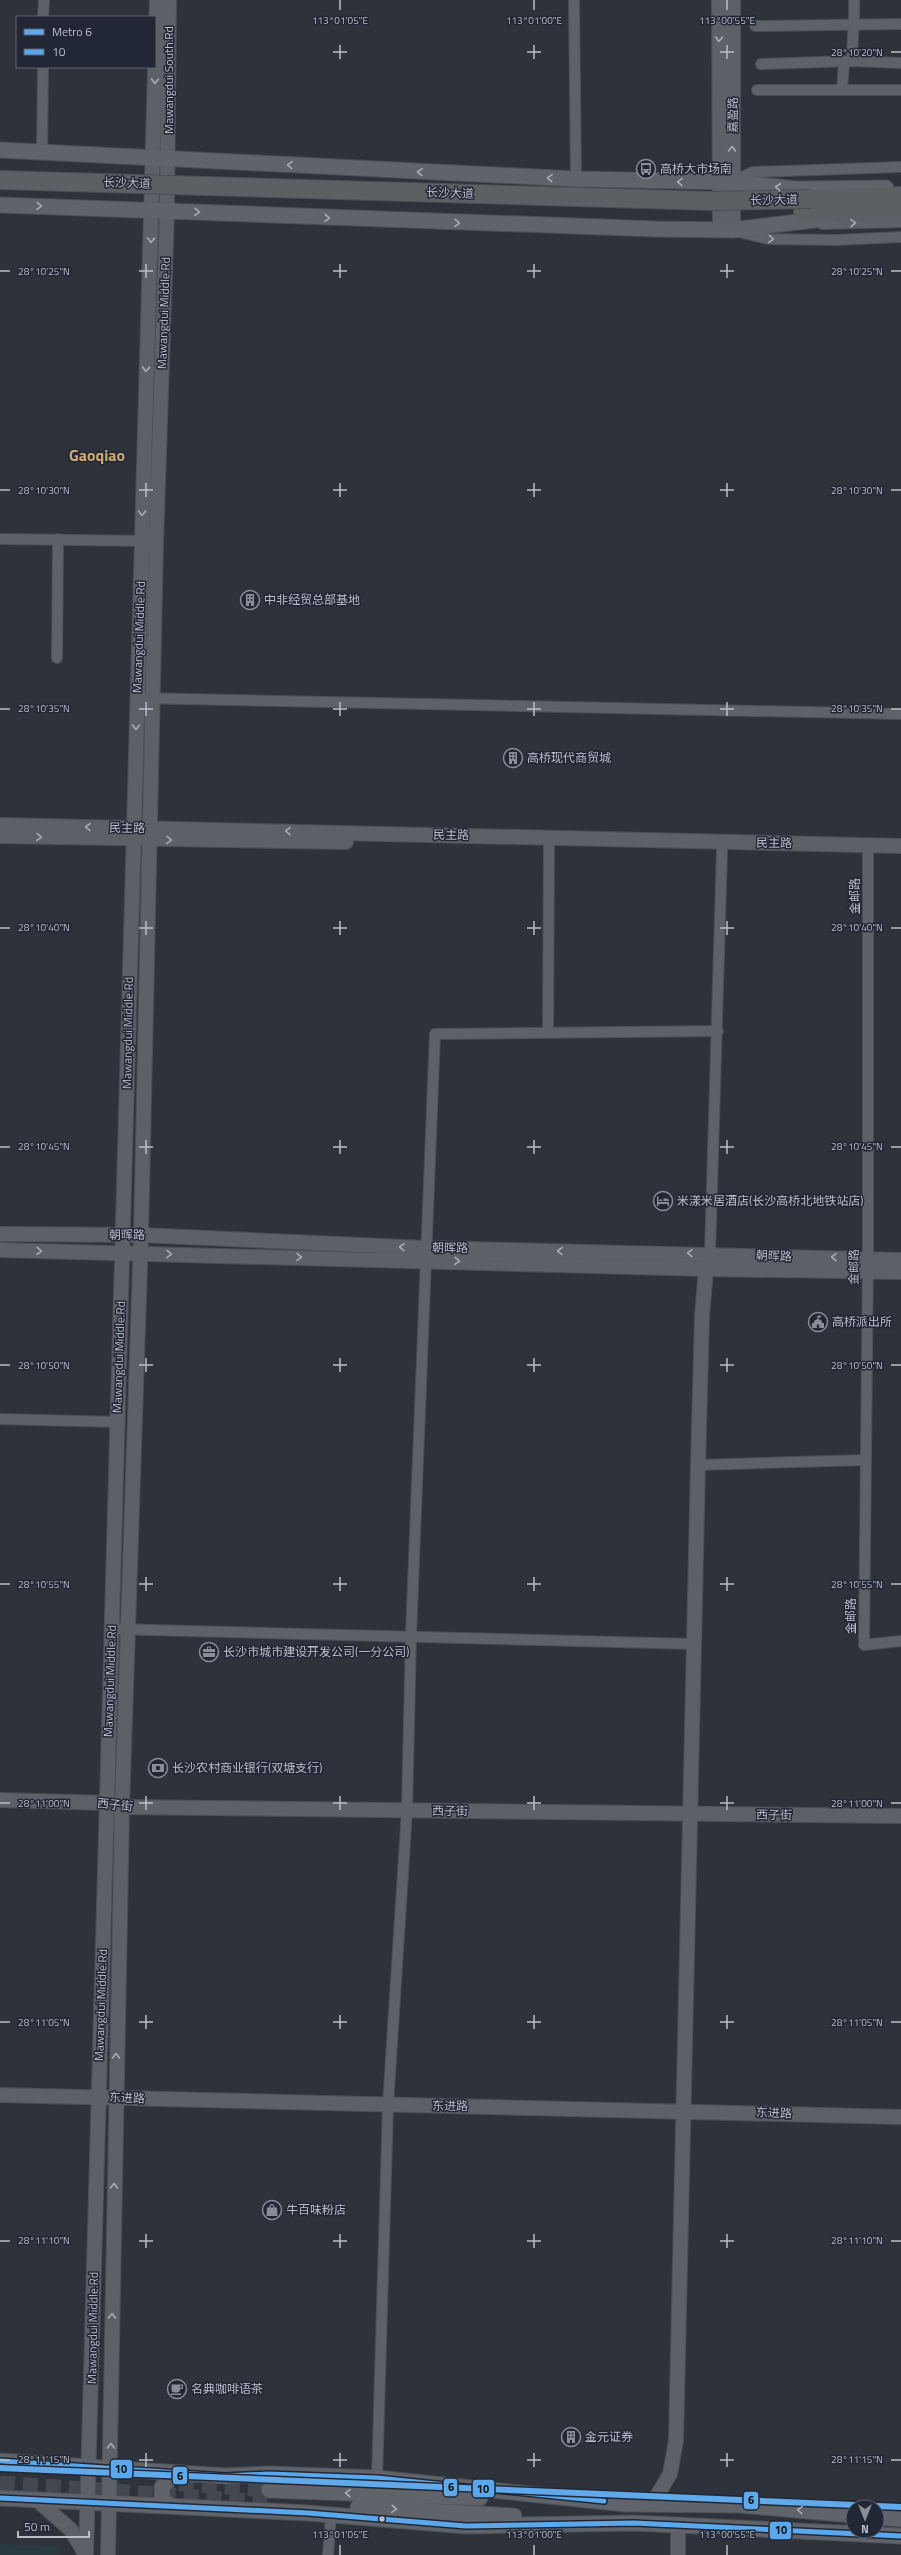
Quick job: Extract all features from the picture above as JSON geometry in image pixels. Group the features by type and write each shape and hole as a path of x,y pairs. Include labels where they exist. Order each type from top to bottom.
{"highway":[{"name":"长沙大道","path":"0,180 712,201 807,206 901,214"},
{"name":"长沙大道","path":"0,190 807,206 901,196"}],"main road":[{"path":"0,150 576,179 725,182 797,189 901,188"},
{"path":"0,205 167,210 459,223 727,230 786,225 868,212"},
{"path":"0,2461 181,2474 377,2478 625,2504"},
{"path":"172,2506 162,2501 162,2487 172,2476 181,2474"},
{"path":"845,2514 740,2505 625,2504 270,2496 634,2523 901,2536"},
{"path":"0,2498 331,2515 466,2526 634,2523"},
{"path":"885,2518 901,2519"}],"street":[{"path":"43,16 44,0"},
{"name":"Mawangdui South.Rd","path":"157,0 161,159"},
{"name":"Mawangdui South.Rd","path":"161,159 169,0"},
{"path":"574,0 576,179"},
{"name":"嘉盈路","path":"719,0 727,230"},
{"name":"嘉盈路","path":"725,182 733,0"},
{"path":"842,90 852,33 855,24 854,0"},
{"path":"755,26 901,24"},
{"path":"761,64 848,61 901,63"},
{"path":"42,152 43,68"},
{"path":"757,90 901,90"},
{"name":"Mawangdui Middle.Rd","path":"108,2555 122,1807 141,1235 152,698 167,210 161,159"},
{"name":"Mawangdui Middle.Rd","path":"86,2555 141,541 152,210 161,159"},
{"path":"725,182 753,172 901,168"},
{"path":"786,225 901,222"},
{"path":"727,230 768,239 836,240 901,237"},
{"path":"0,539 156,542"},
{"path":"57,658 58,539"},
{"path":"137,698 901,714"},
{"name":"民主路","path":"0,825 149,834 549,846 901,854"},
{"name":"民主路","path":"0,836 133,833"},
{"name":"民主路","path":"149,834 901,846"},
{"path":"548,1033 549,846"},
{"path":"652,2504 670,2474 676,2441 682,2111 698,1465 706,1269 710,1254 718,1031 722,850"},
{"name":"金邮路","path":"868,853 868,1265 864,1645 901,1642"},
{"path":"377,2478 388,2105 407,1810 411,1635 434,1034 718,1031"},
{"name":"朝晖路","path":"0,1234 141,1235 426,1254 706,1269 868,1265 901,1260"},
{"name":"朝晖路","path":"0,1250 140,1253 710,1254 868,1265 901,1272"},
{"path":"0,1419 118,1422"},
{"path":"698,1465 865,1460"},
{"path":"112,1629 411,1635 694,1644"},
{"name":"西子街","path":"0,1800 107,1803 122,1807 901,1816"},
{"name":"东进路","path":"0,2095 901,2117"},
{"path":"37,2500 71,2530 86,2555"},
{"path":"328,2555 331,2515"},
{"path":"678,2525 678,2555"}],"shaded area":[{"path":"0,2544 59,2546 59,2555 0,2555"}],"tunnel":[{"path":"156,2482 269,2490"},
{"path":"0,2483 271,2502"}],"metro line":[{"name":"6","path":"0,2468 901,2507"}],"transit line":[{"name":"10","path":"0,2461 225,2476 269,2474 377,2478 604,2501"},
{"name":"10","path":"0,2498 308,2513 466,2526 634,2523 901,2536"}],"place":[{"name":"高桥大市场南","path":"646,169"},
{"name":"中非经贸总部基地","path":"250,600"},
{"name":"高桥现代商贸城","path":"513,758"},
{"name":"米漾米居酒店(长沙高桥北地铁站店)","path":"663,1201"},
{"name":"高桥派出所","path":"818,1322"},
{"name":"长沙市城市建设开发公司(一分公司)","path":"209,1652"},
{"name":"长沙农村商业银行(双塘支行)","path":"158,1768"},
{"name":"牛百味粉店","path":"272,2210"},
{"name":"名典咖啡语茶","path":"177,2389"},
{"name":"金元证券","path":"571,2437"}],"district":[{"name":"Gaoqiao","path":"97,455"}]}
